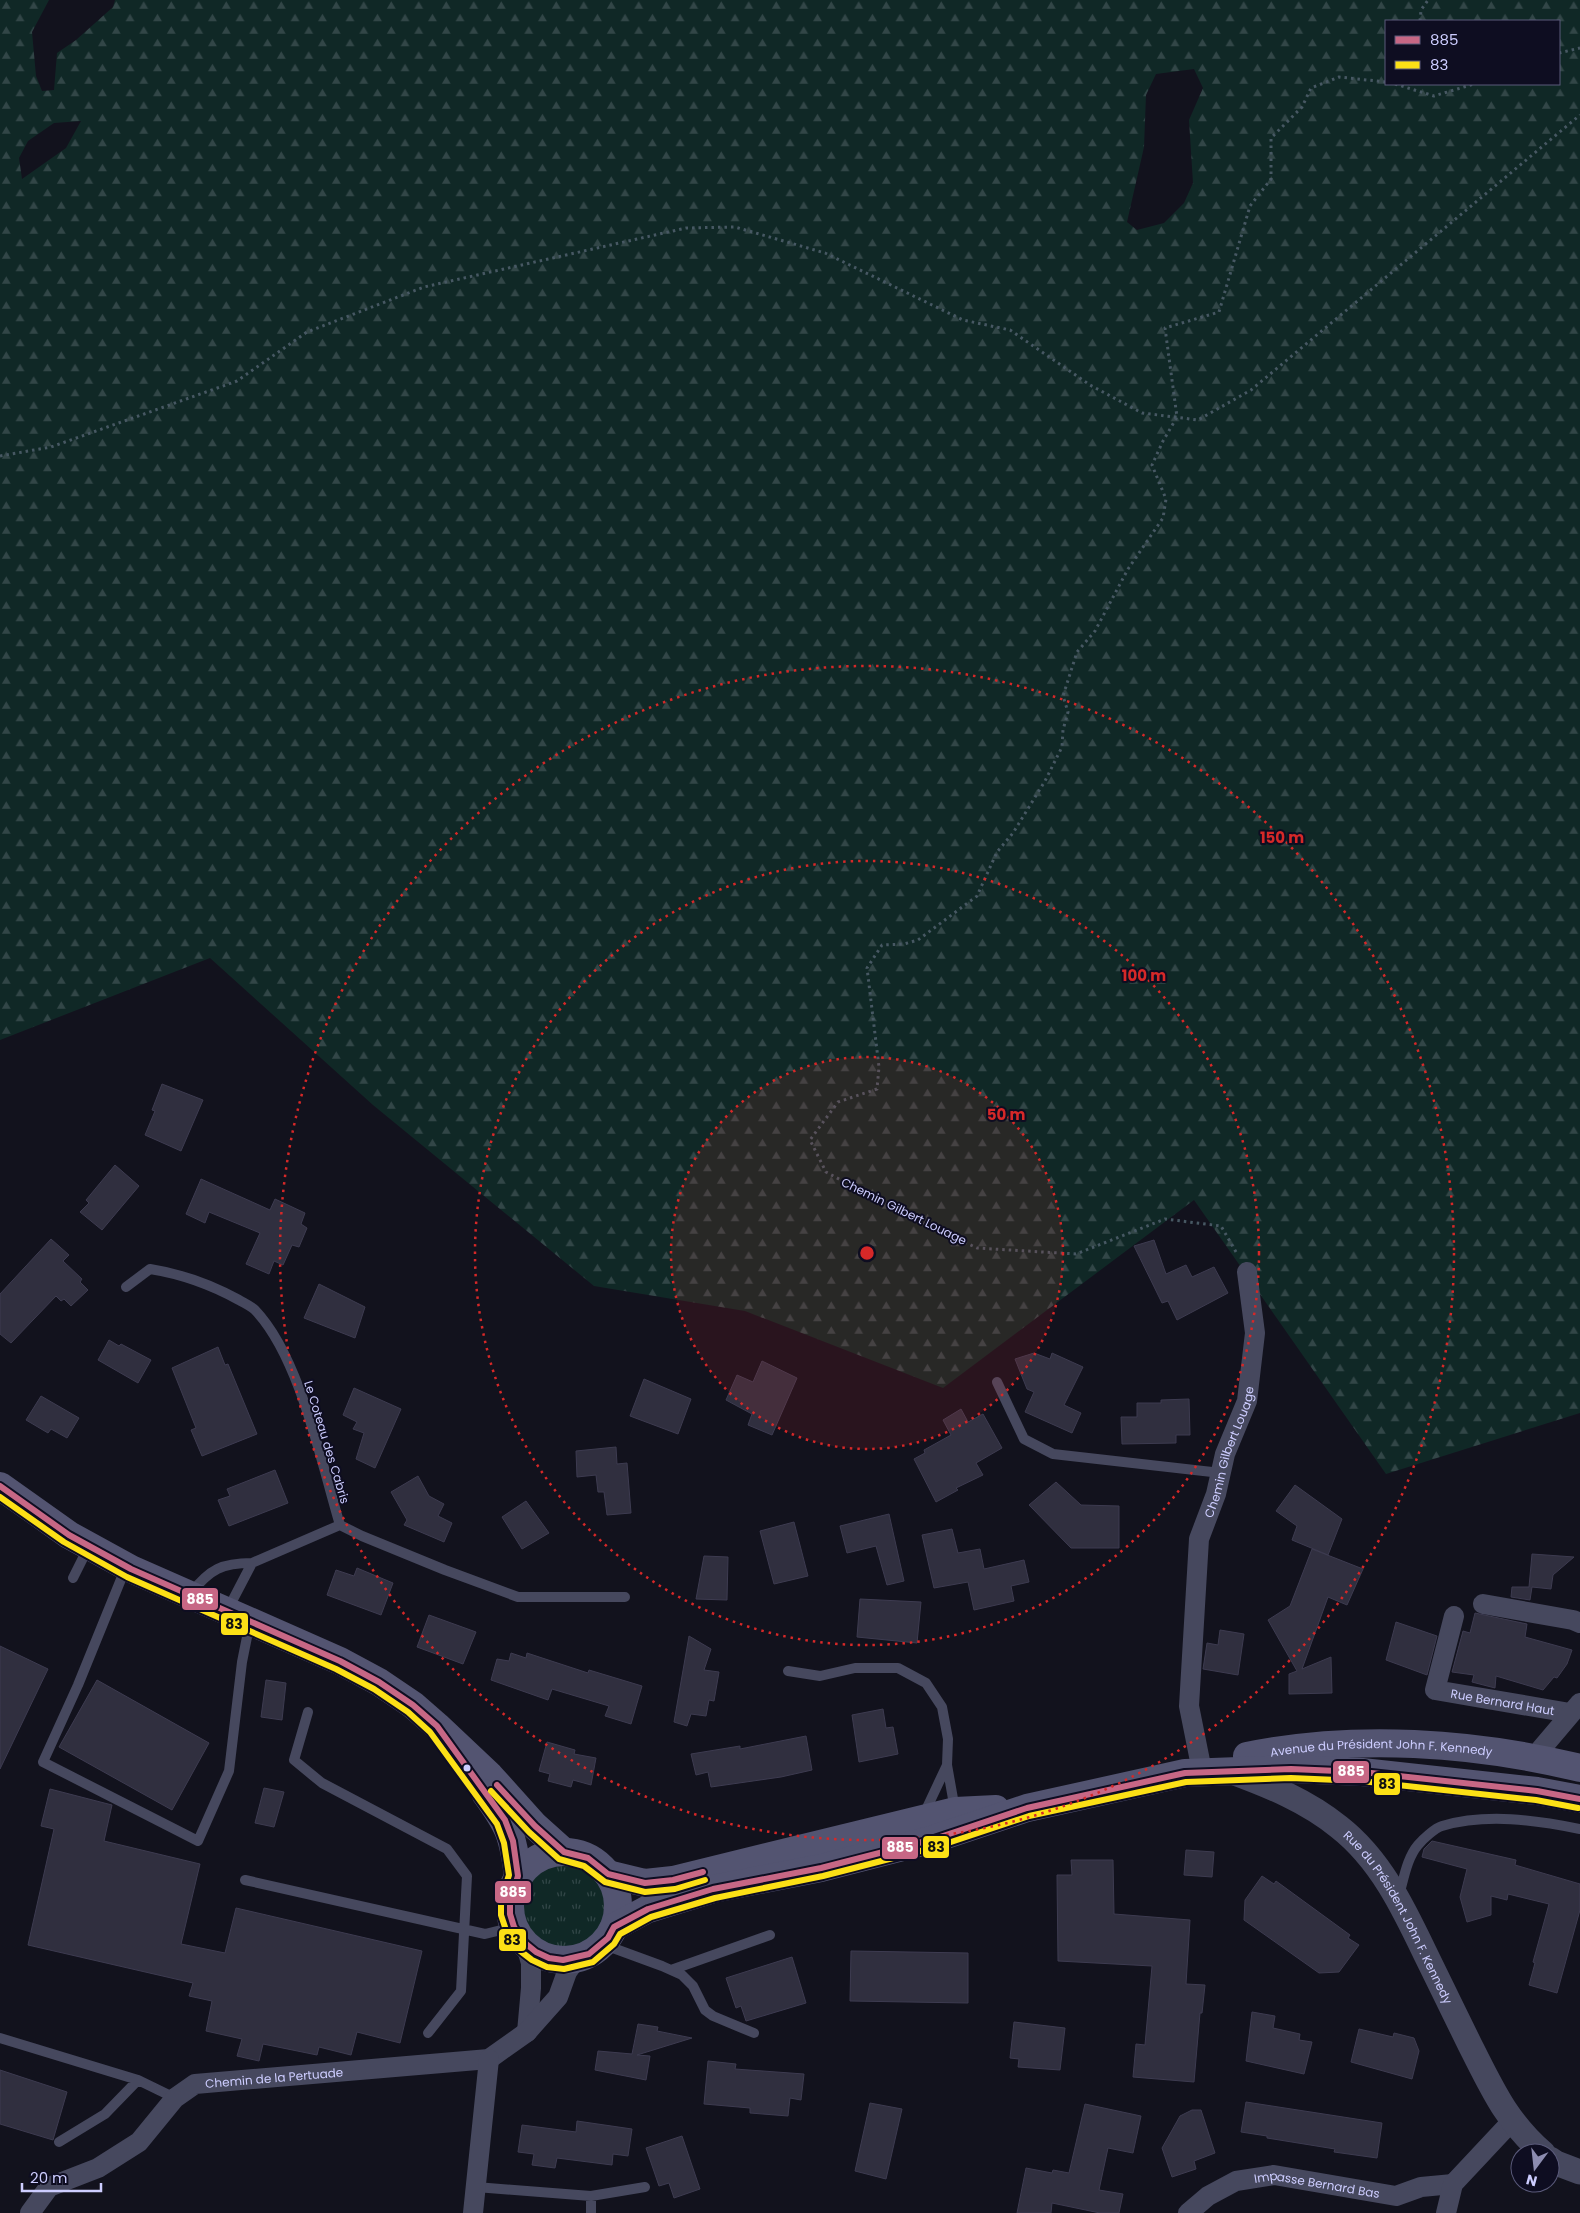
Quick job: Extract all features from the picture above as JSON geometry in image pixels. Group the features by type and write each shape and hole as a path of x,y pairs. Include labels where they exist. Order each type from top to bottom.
{"main road":[{"path":"0,1486 69,1535 126,1566 340,1661 379,1682 413,1705 438,1726 490,1776 535,1826 564,1852"},
{"path":"438,1726 505,1820 513,1841 518,1876 510,1901 510,1914 519,1935 536,1952 549,1958 563,1960 589,1954 608,1936 618,1914 618,1900 608,1874 588,1858 577,1853 551,1853 538,1858 518,1876"},
{"name":"Avenue du Président John F. Kennedy","path":"608,1874 645,1883 673,1880 925,1830 1273,1751 1332,1744 1460,1747 1540,1758 1580,1768"},
{"name":"Avenue du Président John F. Kennedy","path":"1193,1769 1291,1769 1362,1772 1528,1790 1580,1800"},
{"name":"Avenue du Président John F. Kennedy","path":"608,1936 648,1909 713,1889 821,1868 925,1830 955,1811 1027,1808"}],"street":[{"name":"Chemin Gilbert Louage","path":"1193,1769 1189,1706 1199,1539 1216,1494 1225,1454 1247,1401 1255,1333 1247,1272"},
{"path":"1483,1604 1573,1620 1580,1623"},
{"name":"Rue Bernard Haut","path":"1454,1616 1435,1690 1575,1708"},
{"name":"Rue Bernard Haut","path":"1540,1758 1541,1749 1575,1708"},
{"name":"Rue du Président John F. Kennedy","path":"1228,1770 1281,1791 1313,1808 1339,1827 1366,1853 1398,1898 1498,2102 1512,2121"},
{"path":"519,1935 531,1963 532,1988 527,2032"},
{"path":"473,2213 489,2059 527,2032 558,1997 567,1972 577,1958"},
{"name":"Chemin de la Pertuade","path":"30,2213 49,2187 98,2168 139,2142 175,2098 195,2084 489,2059"},
{"path":"1446,2213 1453,2184 1512,2121 1532,2143"},
{"path":"1560,2165 1580,2172"},
{"name":"Impasse Bernard Bas","path":"1188,2213 1208,2196 1236,2181 1274,2174 1396,2196 1421,2187 1453,2184"}],"lane":[{"name":"Le Coteau des Cabris","path":"126,1287 150,1269 172,1272 214,1286 254,1308 276,1338 301,1393 340,1525"},
{"path":"997,1382 1024,1439 1053,1454 1221,1473"},
{"path":"188,1595 205,1575 231,1563 252,1562 340,1525 437,1567 518,1597 625,1596"},
{"path":"73,1578 89,1546"},
{"path":"126,1566 78,1685 43,1762 198,1841 229,1771 242,1662 238,1617 252,1562"},
{"path":"788,1671 820,1676 855,1668 898,1668 926,1683 942,1707 948,1739 947,1765 955,1811"},
{"path":"308,1712 294,1760 322,1783 446,1849 467,1876 461,1991 428,2033"},
{"path":"925,1830 926,1812 947,1765"},
{"path":"1398,1898 1407,1866 1418,1845 1441,1826 1493,1818 1555,1824 1580,1829"},
{"path":"244,1880 485,1934 519,1935"},
{"path":"672,1970 770,1935"},
{"path":"608,1936 682,1975 692,1986 705,2010 713,2016 754,2032"},
{"path":"0,2038 138,2080 175,2098"},
{"path":"59,2142 105,2114 138,2080"},
{"path":"476,2187 591,2196 645,2187"},
{"path":"591,2196 591,2213"}],"path":[{"path":"1420,20 1421,10 1428,0"},
{"path":"1560,53 1580,48"},
{"path":"1177,417 1165,328 1219,312 1250,206 1271,179 1271,138 1302,107 1311,88 1339,77 1385,82"},
{"path":"1398,85 1434,96 1471,85"},
{"path":"1414,85 1414,90"},
{"path":"0,456 51,447 237,381 307,332 424,287 686,228 735,227 825,253 963,320 1010,330 1090,385 1142,413 1198,420 1251,390 1580,115"},
{"name":"Chemin Gilbert Louage","path":"1177,417 1152,465 1166,500 1162,518 1128,568 1095,630 1077,652 1063,696 1068,712 1063,730 1062,747 1045,781 1013,833 997,852 977,896 918,940 904,944 882,945 867,968 879,1067 877,1089 838,1102 810,1140 826,1172 894,1209 977,1248 1076,1254 1165,1218 1222,1226 1247,1272"}],"green space":[{"path":"0,0 49,0 32,32 36,76 42,91 54,90 57,53 76,40 113,7 115,0 1580,0 1580,1413 1386,1474 1194,1200 943,1388 745,1311 594,1286 373,1105 210,958 0,1040","holes":["1194,69 1203,88 1189,120 1193,183 1184,203 1164,223 1137,230 1127,222 1144,147 1146,95 1156,74","81,121 66,148 22,179 19,158 28,141 54,123"]},
{"path":"564,1852 585,1856 602,1868 614,1885 618,1906 614,1927 602,1944 585,1956 564,1960 543,1956 526,1944 514,1927 510,1906 514,1885 526,1868 543,1856"}],"building":[{"path":"162,1084 203,1100 181,1151 145,1135 155,1111 152,1110"},
{"path":"115,1165 139,1186 102,1230 80,1212 89,1203 86,1200"},
{"path":"201,1179 270,1210 275,1199 305,1213 301,1224 307,1228 299,1247 292,1245 283,1265 274,1261 269,1274 246,1264 260,1233 209,1212 205,1223 186,1214"},
{"path":"51,1239 69,1255 63,1261 82,1279 80,1282 88,1290 71,1306 64,1299 61,1301 56,1296 11,1343 0,1334 0,1294"},
{"path":"1154,1240 1166,1274 1186,1265 1192,1277 1214,1267 1228,1293 1177,1320 1168,1301 1162,1303 1134,1246"},
{"path":"319,1284 365,1307 355,1338 304,1318"},
{"path":"109,1340 119,1346 121,1344 151,1360 138,1383 98,1360"},
{"path":"218,1347 225,1365 228,1364 257,1434 202,1456 191,1430 196,1428 172,1368"},
{"path":"1034,1353 1050,1359 1052,1353 1083,1367 1064,1405 1081,1413 1072,1433 1025,1412 1034,1392 1027,1389 1015,1359"},
{"path":"762,1361 797,1378 772,1435 748,1425 752,1414 726,1400 737,1375 753,1382"},
{"path":"644,1379 691,1399 678,1434 630,1416"},
{"path":"354,1388 401,1409 375,1468 356,1459 364,1433 353,1429 357,1422 343,1415"},
{"path":"41,1396 79,1418 67,1438 51,1429 48,1433 26,1420"},
{"path":"1189,1399 1190,1435 1176,1435 1176,1443 1122,1444 1121,1417 1137,1417 1137,1403 1161,1403 1161,1400"},
{"path":"961,1409 968,1422 983,1414 1002,1448 976,1463 983,1475 956,1488 958,1490 936,1502 914,1459 925,1453 924,1450 951,1435 943,1420"},
{"path":"616,1447 617,1464 627,1463 631,1513 607,1515 604,1492 598,1492 596,1475 577,1477 576,1451"},
{"path":"275,1470 288,1503 229,1526 218,1500 230,1496 227,1489"},
{"path":"418,1476 429,1496 444,1504 438,1516 452,1523 444,1542 404,1525 407,1520 391,1492"},
{"path":"1056,1482 1081,1505 1119,1506 1119,1548 1071,1548 1029,1505"},
{"path":"1295,1485 1342,1519 1328,1555 1292,1540 1297,1526 1276,1511"},
{"path":"526,1501 549,1533 522,1549 502,1517"},
{"path":"889,1514 904,1581 887,1585 876,1546 847,1553 840,1526"},
{"path":"794,1522 808,1576 774,1584 760,1531"},
{"path":"952,1529 958,1553 980,1549 984,1569 1024,1560 1029,1582 1011,1586 1014,1601 974,1610 968,1582 934,1588 922,1535"},
{"path":"1312,1549 1363,1569 1347,1605 1328,1597 1302,1669 1331,1657 1332,1693 1289,1694 1289,1674 1297,1671 1268,1620 1290,1606"},
{"path":"1532,1554 1574,1557 1553,1575 1551,1589 1532,1587 1530,1600 1511,1597 1512,1587 1529,1587"},
{"path":"704,1556 728,1557 727,1600 696,1599"},
{"path":"357,1568 393,1583 381,1615 327,1595 336,1570 354,1576"},
{"path":"860,1599 921,1602 917,1643 857,1637"},
{"path":"1475,1613 1527,1624 1525,1637 1572,1650 1567,1664 1557,1678 1554,1677 1543,1690 1496,1676 1495,1688 1472,1682 1474,1675 1452,1672 1463,1631 1470,1633"},
{"path":"429,1615 476,1632 463,1664 417,1647"},
{"path":"1396,1622 1437,1636 1427,1675 1386,1660"},
{"path":"1220,1630 1244,1634 1238,1675 1203,1669 1207,1643 1218,1645"},
{"path":"689,1636 711,1649 704,1670 719,1672 714,1701 709,1700 706,1716 691,1714 687,1726 674,1722"},
{"path":"0,1646 48,1669 0,1769"},
{"path":"511,1653 526,1658 527,1653 588,1673 589,1670 642,1686 631,1724 605,1716 609,1706 552,1689 548,1700 491,1680 497,1659 509,1661"},
{"path":"97,1680 209,1743 172,1810 59,1747"},
{"path":"266,1680 286,1683 282,1720 261,1717"},
{"path":"883,1709 886,1728 893,1727 898,1754 859,1762 852,1715"},
{"path":"806,1736 812,1770 781,1777 711,1787 708,1772 696,1775 691,1754 740,1746 740,1749"},
{"path":"547,1742 575,1750 574,1754 596,1758 591,1785 573,1780 571,1787 548,1781 550,1774 539,1771"},
{"path":"264,1788 284,1792 274,1827 255,1823"},
{"path":"50,1789 112,1805 104,1841 200,1864 181,1944 225,1953 236,1908 422,1951 400,2043 357,2032 351,2055 319,2047 317,2055 263,2044 259,2061 237,2056 242,2039 206,2031 212,2001 189,1996 193,1983 28,1945 54,1829 41,1826"},
{"path":"1432,1841 1516,1860 1515,1865 1580,1884 1580,1910 1557,1993 1529,1985 1535,1963 1533,1962 1549,1904 1508,1894 1507,1900 1491,1896 1491,1915 1467,1922 1460,1897 1467,1869 1422,1857 1424,1849"},
{"path":"1186,1850 1214,1852 1212,1877 1184,1875"},
{"path":"1071,1860 1113,1860 1114,1914 1190,1920 1186,1984 1205,1985 1202,2013 1200,2013 1194,2082 1133,2077 1136,2044 1145,2045 1152,1966 1058,1961 1057,1875 1072,1875"},
{"path":"1262,1876 1274,1884 1276,1881 1350,1935 1348,1938 1359,1945 1339,1972 1319,1973 1244,1920 1245,1900"},
{"path":"851,1951 968,1953 968,2003 850,2001"},
{"path":"792,1957 806,2003 746,2021 741,2006 736,2008 726,1978"},
{"path":"1252,2012 1275,2016 1273,2028 1300,2034 1299,2040 1312,2042 1304,2074 1246,2061"},
{"path":"1014,2022 1065,2028 1060,2070 1018,2067 1019,2059 1010,2058"},
{"path":"638,2024 658,2027 657,2031 692,2038 637,2055 650,2056 646,2080 595,2070 598,2051 632,2054"},
{"path":"1359,2029 1393,2037 1394,2033 1414,2038 1419,2051 1412,2079 1351,2062"},
{"path":"708,2061 736,2064 735,2069 804,2074 801,2100 790,2098 788,2116 750,2113 750,2108 704,2104"},
{"path":"0,2070 67,2092 53,2140 0,2124"},
{"path":"1246,2102 1382,2123 1377,2158 1334,2152 1335,2149 1241,2132"},
{"path":"870,2103 902,2109 886,2179 855,2171"},
{"path":"1085,2104 1141,2116 1133,2153 1108,2148 1099,2190 1123,2194 1119,2213 1100,2213 1052,2203 1051,2213 1017,2213 1026,2168 1052,2173 1053,2170 1069,2173"},
{"path":"1192,2110 1201,2110 1215,2153 1194,2161 1196,2169 1172,2177 1162,2148 1180,2116"},
{"path":"577,2121 632,2129 628,2156 613,2154 612,2165 557,2158 555,2168 532,2165 534,2154 518,2152 522,2125 576,2132"},
{"path":"682,2136 700,2189 674,2198 669,2183 659,2186 646,2148"}],"transit line":[{"name":"885","path":"0,1486 69,1535 131,1569 340,1661 379,1682 413,1705 437,1726 505,1820 513,1841 518,1876 510,1901 510,1914 514,1927 525,1943 536,1952 549,1958 563,1960 589,1954 608,1938 614,1927 648,1909 713,1889 821,1868 934,1839 1027,1808 1185,1773 1291,1769 1362,1772 1537,1791 1580,1799"},
{"name":"83","path":"0,1497 64,1542 127,1577 336,1669 374,1689 408,1712 430,1732 497,1824 504,1843 509,1875 501,1900 501,1915 506,1930 519,1950 532,1960 547,1967 564,1969 593,1962 614,1944 620,1934 651,1917 715,1898 823,1876 936,1847 1029,1816 1186,1782 1291,1778 1361,1781 1536,1800 1578,1808"},
{"name":"885","path":"497,1785 535,1826 564,1852 588,1858 608,1874 645,1883 673,1880 703,1872"},
{"name":"83","path":"491,1791 529,1832 559,1859 584,1866 605,1882 645,1892 675,1889 705,1880"}]}
